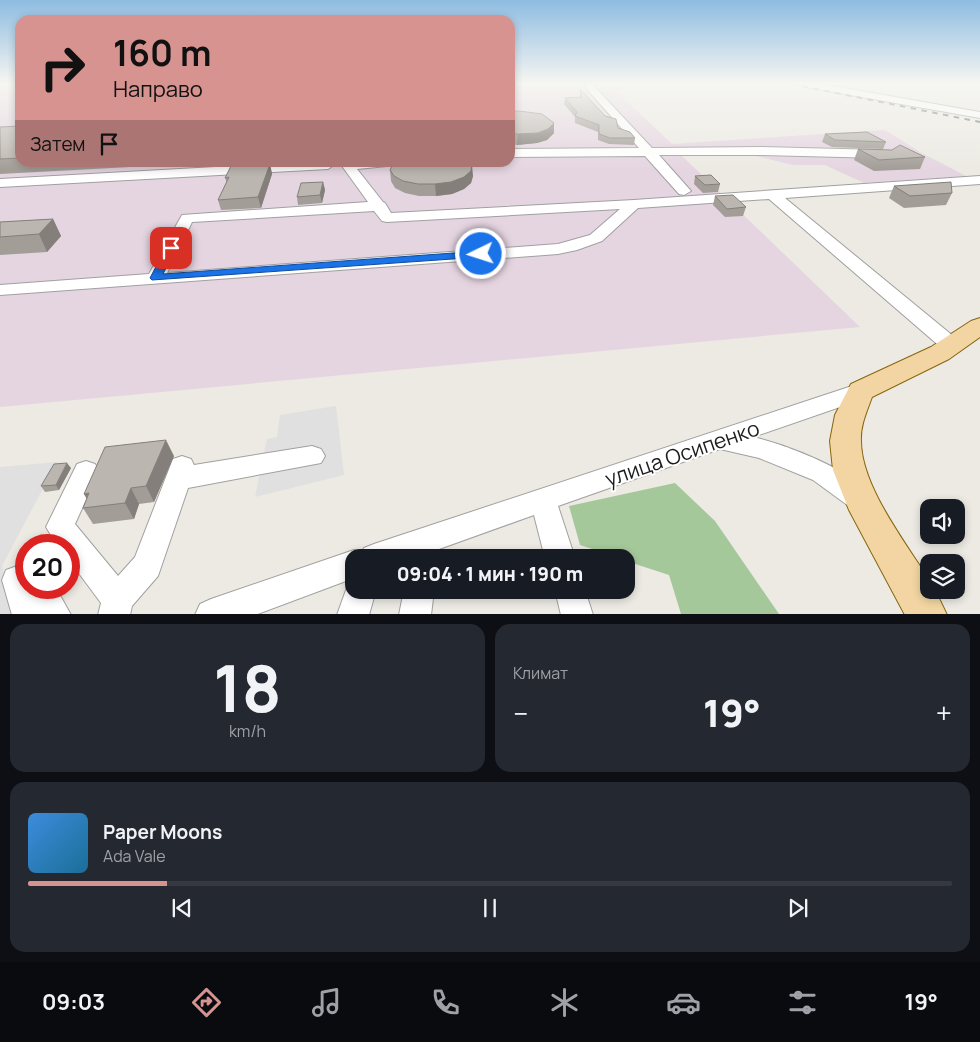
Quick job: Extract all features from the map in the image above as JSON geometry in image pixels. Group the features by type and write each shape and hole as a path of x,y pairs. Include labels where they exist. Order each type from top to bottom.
{"main road":[{"name":"улица Осипенко","path":"861,391 951,345 980,326"},
{"path":"861,391 850,415 845,441 849,470 861,500 927,614"}],"street":[{"path":"613,113 684,191"},
{"path":"967,113 980,115"},
{"path":"515,152 760,151 888,155"},
{"path":"0,183 257,167"},
{"path":"349,167 380,206 387,218 634,204 980,180"},
{"path":"772,194 951,345"},
{"path":"0,290 564,248 596,238 634,204"},
{"path":"155,278 187,218 380,206"},
{"name":"улица Осипенко","path":"428,548 543,500 861,391"},
{"path":"721,440 763,449 822,473 861,500"},
{"path":"86,471 60,527 116,606 147,566 179,472 312,456"},
{"path":"543,500 557,549"},
{"path":"211,614 345,567"},
{"path":"25,599 28,614"},
{"path":"39,599 55,614"},
{"path":"354,614 358,599"},
{"path":"415,614 418,599"},
{"path":"573,599 577,614"}],"shaded area":[{"path":"0,113 15,113 15,167 515,167 515,113 639,113 672,144 885,130 920,152 966,176 864,183 825,165 793,165 747,154 681,155 860,327 0,407"},
{"path":"336,406 344,475 255,497 267,439 277,437 280,415"},
{"path":"57,462 19,534 15,534 15,541 2,566 16,614 0,614 0,467"}],"green space":[{"path":"675,483 715,521 779,614 681,614 669,575 635,564 635,549 592,549 580,545 569,506"}],"building":[{"path":"515,113 542,114 554,123 548,129 538,133 515,134"},
{"path":"577,113 602,113 605,116 616,119 618,128 630,132 635,138 610,138 599,134 599,125 575,116"},
{"path":"15,126 15,158 0,159 0,127"},
{"path":"867,132 886,142 835,140 825,134"},
{"path":"900,145 925,157 879,160 858,149 892,150"},
{"path":"230,167 269,167 258,197 218,200 229,177 225,178"},
{"path":"392,167 472,167 471,171 464,177 451,182 435,184 418,184 403,181 394,176 390,170"},
{"path":"711,175 720,184 705,185 695,176"},
{"path":"323,182 320,195 297,197 301,183"},
{"path":"951,182 952,193 910,196 894,186"},
{"path":"733,195 746,207 727,209 715,196"},
{"path":"53,219 39,234 0,237 0,222"},
{"path":"166,440 146,486 131,488 125,503 83,508 89,493 84,494 105,447"},
{"path":"67,463 56,485 41,486 54,464"}],"railway":[{"path":"934,113 980,122"}],"route":[{"path":"171,248 155,278 481,254"}]}
